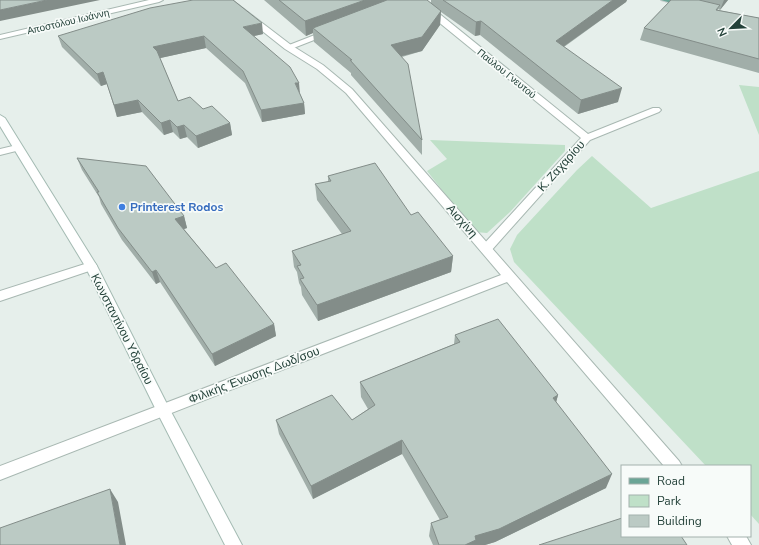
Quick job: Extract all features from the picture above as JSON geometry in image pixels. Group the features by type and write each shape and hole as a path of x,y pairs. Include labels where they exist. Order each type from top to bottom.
{"main road":[{"path":"665,0 694,7"}],"street":[{"name":"Αποστόλου Ιωάννη","path":"0,37 148,1 159,0"},
{"name":"Αισχίνη","path":"227,0 288,47 320,67 349,91 486,249 508,277 673,465"},
{"name":"Παύλου Γνευτού","path":"428,9 587,138"},
{"path":"288,47 338,29"},
{"name":"Κ. Ζαχαρίου","path":"486,249 587,138 656,110"},
{"name":"Κωνσταντίνου Υδραίου","path":"0,118 17,148 91,266 163,410 234,545"},
{"path":"0,152 17,148"},
{"path":"0,296 91,266"},
{"name":"Φιλικής Ένωσης Δωδ/σου","path":"0,472 508,277"},
{"path":"737,537 743,545"}],"green space":[{"path":"739,85 759,87 759,135"},
{"path":"430,140 565,145 565,151 510,212 487,233 475,232 427,171 447,159"},
{"path":"592,156 651,208 759,171 759,524 751,515 751,465 705,465 514,262 510,249 517,235 577,170"}],"building":[{"path":"0,0 47,0 0,10"},
{"path":"193,0 233,0 262,23 243,27 290,67 299,83 295,83 304,103 261,110 243,71 204,36 153,47 157,51 178,101 190,97 203,109 212,106 230,123 196,136 184,125 177,127 170,120 161,123 138,100 114,105 103,72 97,74 58,36 150,8"},
{"path":"279,0 365,0 305,21"},
{"path":"387,0 427,0 441,11 422,37 391,45 408,64 422,140 350,60 352,60 313,28"},
{"path":"443,0 613,0 556,41 622,88 581,100 481,21 476,22"},
{"path":"671,0 699,0 720,5 716,10 759,18 759,59 644,28"},
{"path":"77,158 146,166 184,216 175,219 216,268 226,263 274,324 212,354 156,270 152,272 118,228 97,192 99,192"},
{"path":"375,163 411,215 418,212 453,256 317,305 300,279 304,278 297,266 301,265 292,251 351,231 315,184 331,181 328,176"},
{"path":"498,319 558,395 553,398 612,474 499,529 475,536 476,540 465,545 439,545 431,523 448,517 402,440 311,486 276,420 332,395 352,420 375,405 360,382 460,342 455,335"},
{"path":"110,489 120,545 0,545 0,528"},
{"path":"621,518 621,537 682,537 687,545 539,545"}],"place":[{"name":"Printerest Rodos","path":"122,207"}]}
